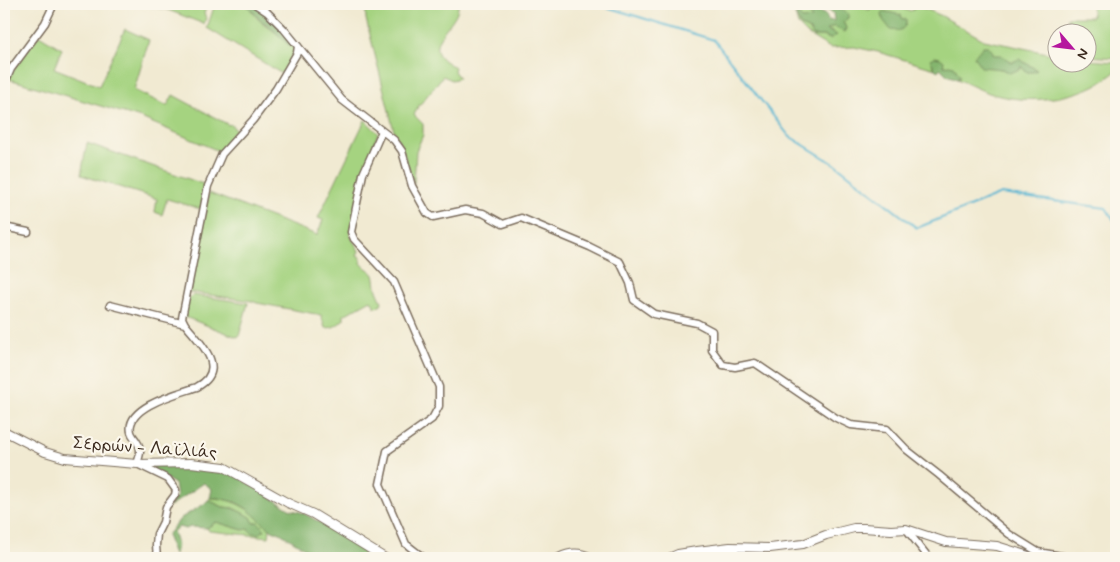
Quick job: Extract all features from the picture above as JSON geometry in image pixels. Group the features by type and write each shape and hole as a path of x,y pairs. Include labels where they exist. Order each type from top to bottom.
{"main road":[{"name":"Σερρών - Λαϊλιάς","path":"4,431 45,452 65,458 137,464 190,463 224,467 288,503 313,514 385,558"},
{"path":"669,558 688,552 730,547 770,548 803,544 854,528 906,529 946,542 997,546 1035,558"},
{"path":"559,558 578,553 591,558"}],"street":[{"path":"4,84 11,69 45,23 54,4"},
{"path":"255,4 278,24 298,46 342,100 394,140 402,151 412,186 427,213 433,217 465,210 483,213 503,224 521,218 590,247 620,262 630,283 634,300 654,314 697,323 712,331 712,350 723,365 735,367 755,363 836,418 851,425 887,428 907,450 1009,534 1038,552 1073,558"},
{"path":"158,558 157,534 163,522 166,507 175,495 176,490 168,479 137,464 141,451 131,434 130,424 147,405 205,383 212,373 213,364 207,352 182,318 208,186 222,154 253,120 276,89 297,54 298,46"},
{"path":"382,131 364,174 351,232 354,239 394,282 438,387 439,406 436,413 420,428 387,451 380,484 406,544 424,558"},
{"path":"4,228 28,232"},
{"path":"110,305 185,324"},
{"path":"906,529 928,558"}],"green space":[{"path":"137,4 212,4 207,7 204,13 206,18 204,24 168,10"},
{"path":"215,4 246,4 259,20 295,47 282,74 207,28"},
{"path":"246,4 258,8 277,24 295,47 290,46 260,20"},
{"path":"365,4 458,4 453,20 437,43 437,51 443,59 455,67 454,71 459,78 452,80 443,76 418,107 414,115 423,124 423,135 416,151 414,184 401,145 394,131 366,19"},
{"path":"792,4 807,4 809,14 813,18 801,26 811,30 813,36 824,36 830,39 833,32 827,30 834,26 844,32 846,29 843,21 848,14 832,4 859,4 870,10 870,4 893,4 908,11 914,10 910,4 914,4 942,16 984,40 1048,53 1048,72 1098,72 1098,61 1116,62 1116,71 1103,81 1088,88 1055,98 1021,99 1004,97 989,93 957,79 960,77 943,66 943,64 932,64 935,69 854,47 830,48 807,34 798,25","holes":["993,55 1012,62 1024,63 1028,66 1020,66 1009,73 1002,69 988,67"]},
{"path":"807,4 813,4 817,11 826,15 828,20 834,21 833,13 821,7 820,4 832,4 848,14 848,18 843,22 846,28 844,32 834,26 827,30 837,35 830,39 824,36 813,36 810,30 801,26 796,16 797,13 802,19 812,18"},
{"path":"1092,4 1116,4 1116,58 1098,57 1098,22 1068,22 1068,17 1092,17"},
{"path":"883,11 901,15 902,19 906,19 905,27 898,31 891,30 883,20"},
{"path":"125,29 149,40 134,90 167,106 173,95 230,124 240,133 221,152 141,118 9,79 17,63 39,35 62,49 54,68 99,86"},
{"path":"983,46 988,46 993,55 1001,55 1012,62 1019,59 1037,70 1027,72 1020,66 1021,69 1009,73 1002,69 981,67 974,57"},
{"path":"935,57 944,61 943,66 954,66 960,77 957,79 947,75 940,68 938,71 935,69 930,59"},
{"path":"365,120 378,133 372,149 350,235 359,251 357,255 360,257 363,266 374,275 376,289 382,302 380,306 375,307 371,300 344,315 344,319 338,324 325,328 321,315 252,301 189,292 209,193 317,235 323,220 318,218"},
{"path":"87,143 206,185 201,209 167,199 162,215 155,212 157,199 81,175"},
{"path":"193,295 248,303 239,336 237,337 185,317 187,300"},
{"path":"199,465 232,473 289,509 303,513 362,546 364,556 369,558 320,558 280,533 270,529 246,508 235,502 210,498 212,489 204,483 169,507 177,496 175,484 146,466"},
{"path":"210,498 228,500 250,511 270,529 269,537 209,531 207,528 216,522 243,530 254,523 250,517 233,508 223,507 208,500"},
{"path":"208,500 251,517 254,523 258,522 265,530 259,534 252,533 248,529 243,530 216,522 207,528 191,527 185,529 179,527 173,531 177,546 174,555 167,535 181,518"}],"waterway":[{"path":"597,4 714,40 789,136 836,165 917,228 1001,194 1106,208 1116,223"}]}
